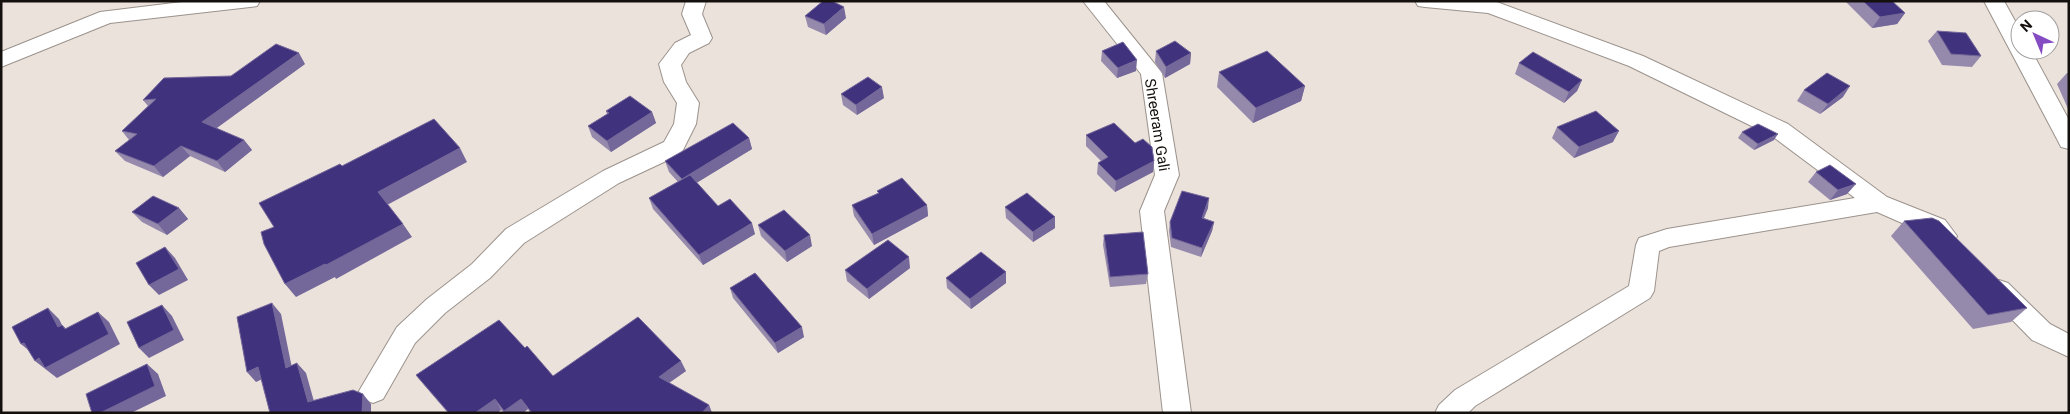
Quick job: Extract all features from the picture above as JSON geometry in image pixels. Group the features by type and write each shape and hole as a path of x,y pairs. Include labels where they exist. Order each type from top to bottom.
{"street":[{"path":"1,60 107,17 250,1"},
{"path":"373,391 406,335 436,306 481,271 515,236 611,177 672,148 685,124 688,103 675,82 670,64 682,48 702,38 692,14 696,1"},
{"name":"Shreeram Gali","path":"1093,1 1150,73 1167,175 1152,211 1177,413"},
{"path":"1425,1 1491,7 1636,62 1780,130 1879,203 1936,227 1957,248"},
{"path":"1994,1 2069,141"},
{"path":"1449,413 1466,398 1641,291 1648,245 1667,238 1879,203"},
{"path":"1985,276 2041,332 2069,346"}],"building":[{"path":"823,1 832,1 844,7 824,24 805,16"},
{"path":"1863,1 1892,1 1905,13 1880,17"},
{"path":"1937,31 1966,33 1981,56 1951,54"},
{"path":"1175,41 1191,53 1166,67 1156,51"},
{"path":"1123,42 1137,60 1118,68 1102,51"},
{"path":"276,44 299,53 202,122 244,140 217,161 181,146 154,166 115,151 137,134 122,131 156,99 143,100 164,78 231,76"},
{"path":"1267,51 1305,86 1256,108 1219,72"},
{"path":"1533,52 1582,80 1569,92 1519,63"},
{"path":"1827,73 1850,86 1828,104 1804,90"},
{"path":"868,77 882,87 856,105 841,94"},
{"path":"630,96 652,112 607,141 588,126 609,113 606,111"},
{"path":"1596,111 1619,131 1579,147 1557,127"},
{"path":"434,119 460,148 378,192 403,224 326,265 285,284 264,244 261,232 274,227 259,203 340,164 342,166"},
{"path":"733,123 749,138 682,179 665,161"},
{"path":"1114,123 1135,143 1143,139 1152,147 1154,161 1116,181 1098,163 1108,157 1086,135"},
{"path":"1758,124 1778,134 1758,144 1742,132"},
{"path":"1830,165 1856,184 1838,190 1816,172"},
{"path":"690,175 718,206 730,199 752,223 699,255 649,198"},
{"path":"902,178 927,205 872,234 852,205 879,193 877,191"},
{"path":"1182,191 1209,198 1202,218 1214,222 1202,248 1172,238 1170,222"},
{"path":"1027,193 1055,217 1033,232 1005,207"},
{"path":"153,196 179,208 158,224 132,212"},
{"path":"784,210 810,235 785,251 758,225"},
{"path":"1932,218 1939,221 2027,308 1988,315 1904,221"},
{"path":"1143,232 1148,274 1110,277 1104,235"},
{"path":"888,240 909,257 867,289 845,270"},
{"path":"165,247 179,269 149,285 136,263"},
{"path":"981,252 1006,272 970,299 946,278"},
{"path":"755,273 802,327 775,343 730,288"},
{"path":"272,303 286,368 297,363 308,402 353,390 363,394 362,413 270,413 258,367 247,372 237,317"},
{"path":"162,305 174,330 139,348 127,322"},
{"path":"48,308 58,327 62,325 65,329 98,312 109,334 45,368 39,358 35,361 24,343 21,344 12,327"},
{"path":"638,317 681,361 659,377 709,405 702,413 532,413 521,399 504,411 495,399 475,413 449,413 416,375 499,320 525,348 527,346 553,376"},
{"path":"147,364 155,386 100,413 92,413 86,394"}]}
